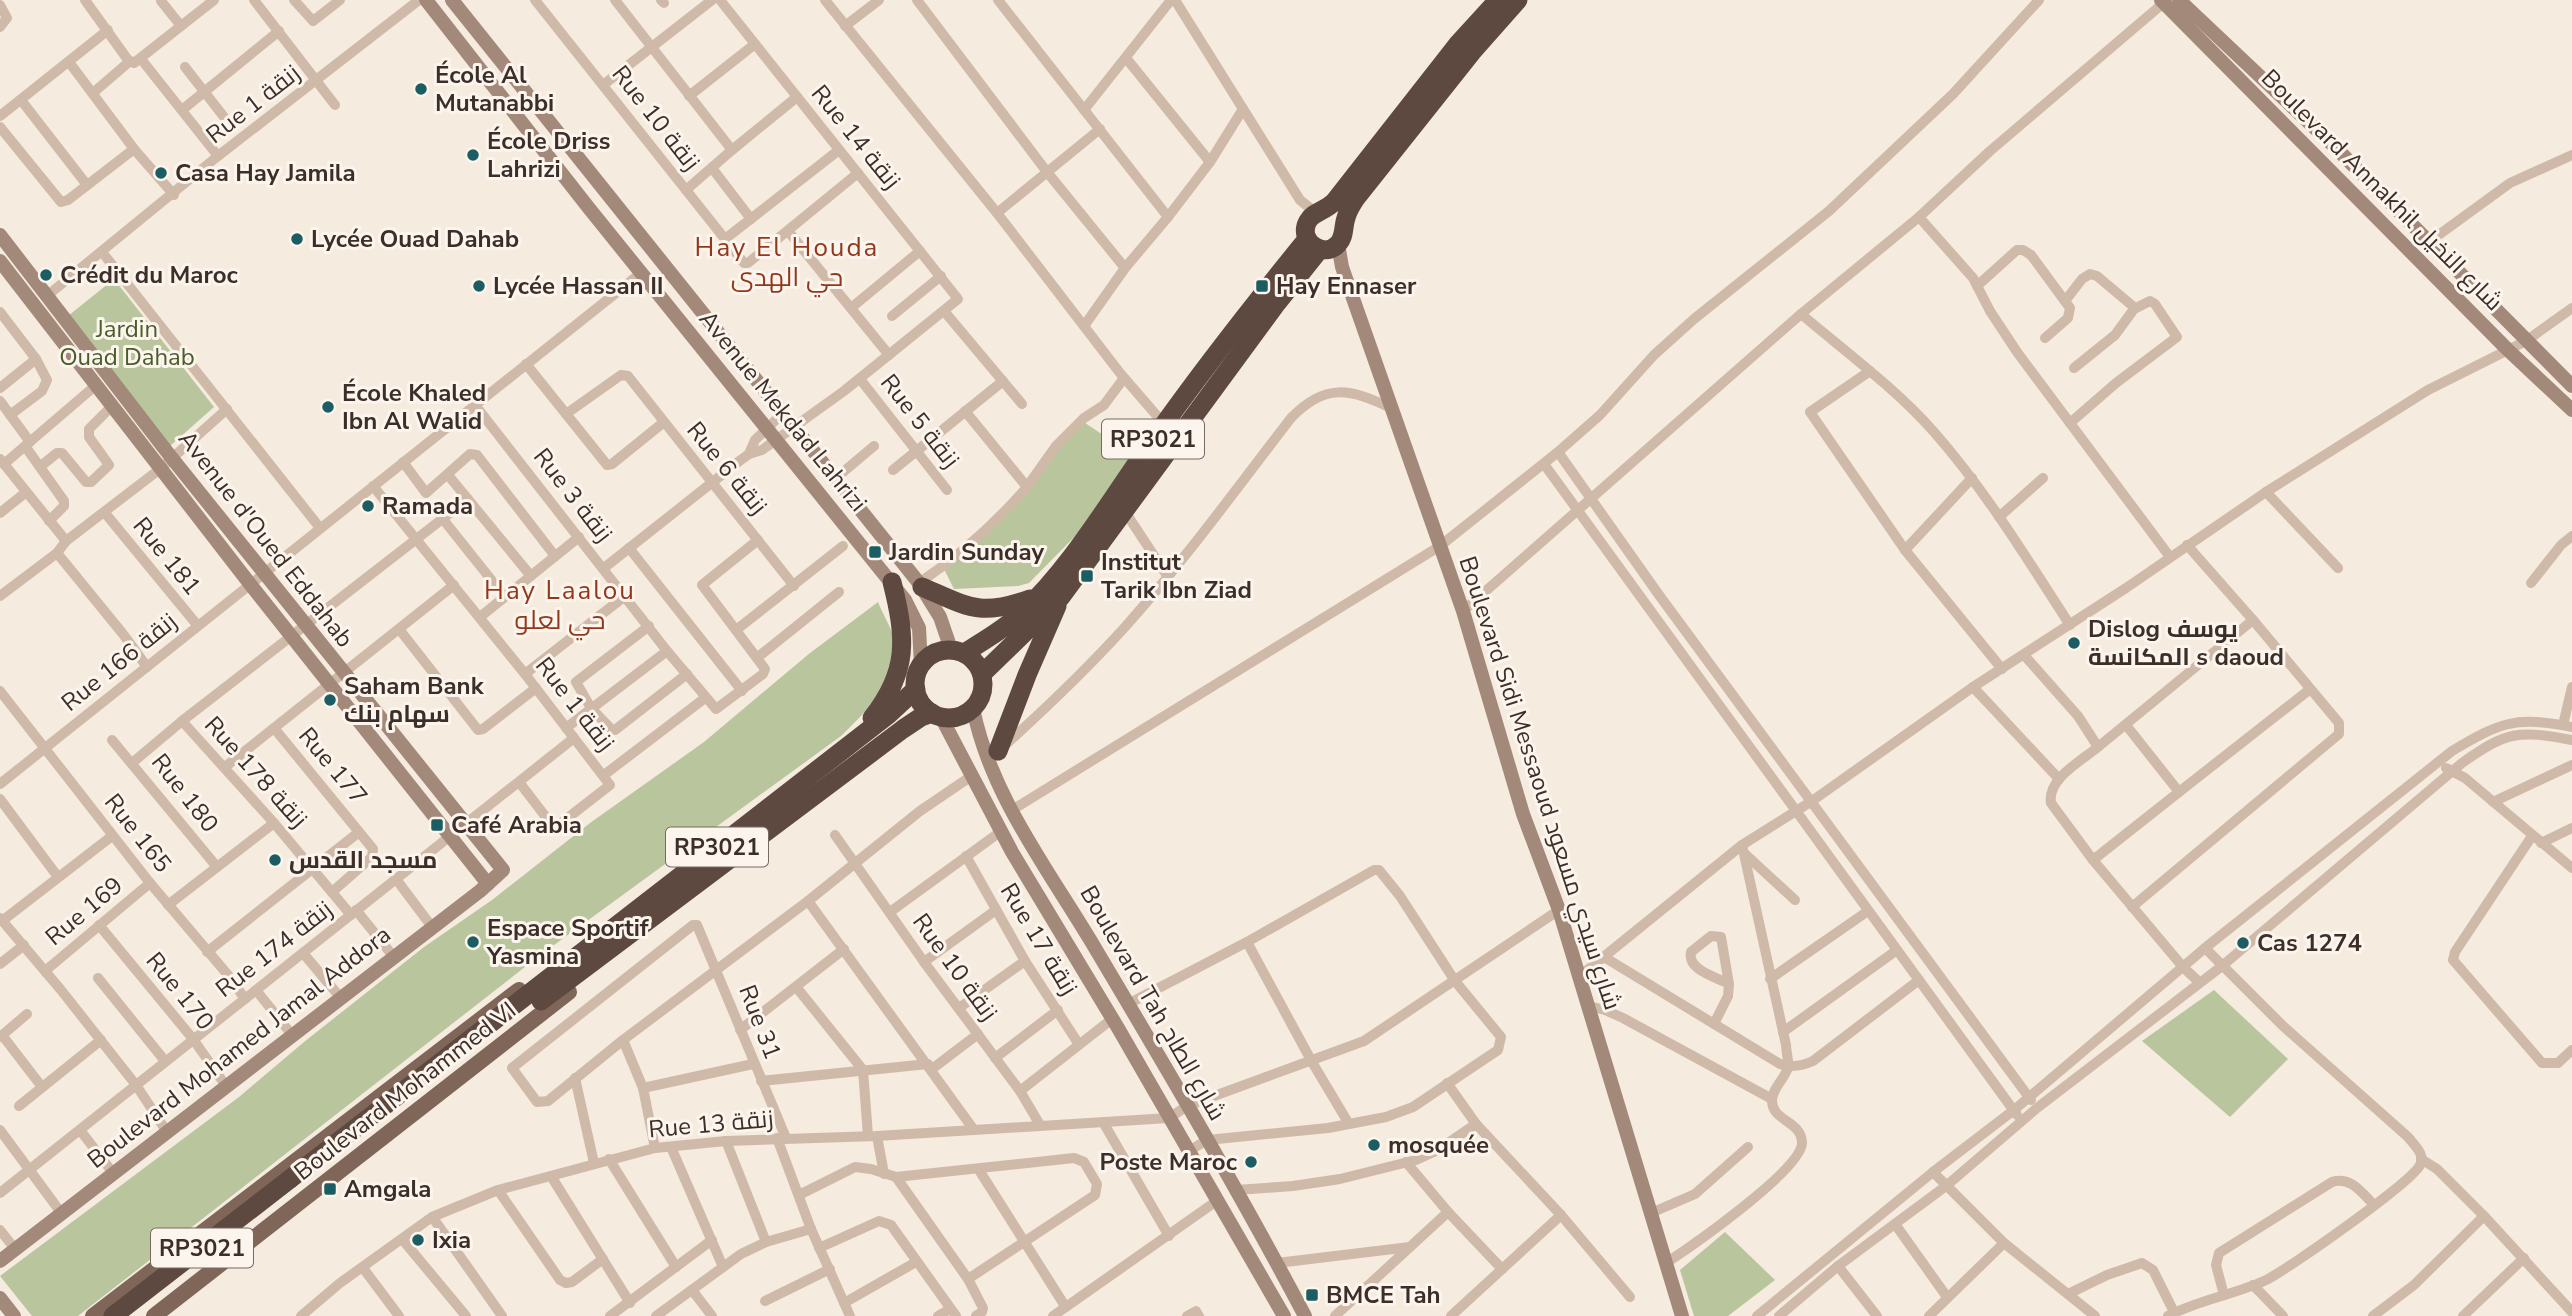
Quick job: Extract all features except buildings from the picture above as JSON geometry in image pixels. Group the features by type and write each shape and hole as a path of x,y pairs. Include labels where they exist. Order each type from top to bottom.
{"highway":[{"name":"RP3021","path":"982,674 1061,597 1277,303 1323,232 1471,28 1499,0"},
{"name":"RP3021","path":"921,665 932,654 958,651 1016,618 1038,596 1067,561 1164,424 1323,232 1349,208 1472,52 1518,0"},
{"path":"856,738 888,697 900,666 903,631 892,582"},
{"path":"920,585 965,605 988,609 1010,607 1038,596"},
{"path":"994,755 1061,597"},
{"path":"958,651 972,658 982,674 982,692 973,708"},
{"path":"921,665 915,681 916,689 923,705 936,715"},
{"name":"RP3021","path":"135,1316 293,1183 578,956 856,738 888,716 916,689"},
{"name":"RP3021","path":"113,1316 782,822 921,716 956,717 973,708"}],"main road":[{"name":"Boulevard Mohammed VI","path":"157,1315 625,948 679,897"},
{"name":"Boulevard Mohammed VI","path":"93,1316 527,984 553,966 578,956"}],"street":[{"path":"85,0 108,30 182,110 218,156"},
{"path":"93,93 214,0"},
{"path":"254,0 335,105"},
{"path":"294,0 313,22 340,0"},
{"name":"Rue 1 زنقة","path":"48,295 174,195 218,156 419,0"},
{"name":"Avenue Mekdad Lahrizi","path":"426,0 641,273 892,582 916,619 921,665"},
{"name":"Avenue Mekdad Lahrizi","path":"452,0 920,585 958,651"},
{"name":"Rue 10 زنقة","path":"535,0 744,263 748,263 788,231"},
{"path":"615,0 731,148"},
{"path":"603,85 712,0"},
{"name":"Rue 14 زنقة","path":"720,0 958,299 944,311"},
{"path":"825,0 997,213 1124,378 1164,424"},
{"path":"845,26 878,0"},
{"path":"917,0 1047,172 1125,268"},
{"path":"998,0 1168,217"},
{"path":"1084,110 1173,0 1323,232"},
{"path":"1012,810 1440,546 1544,464 1600,415 1654,355 1694,319 1838,203 1952,94 2039,0"},
{"name":"Boulevard Annakhil شارع النخيل","path":"2179,0 2336,148 2572,386"},
{"path":"161,1 181,26"},
{"path":"1463,611 1801,314 1919,217 1990,151 2164,1"},
{"name":"Boulevard Annakhil شارع النخيل","path":"2164,1 2508,350 2572,410"},
{"path":"0,5 4,22"},
{"path":"0,116 108,30"},
{"path":"182,110 279,31"},
{"path":"689,96 755,44"},
{"path":"1125,58 1210,162"},
{"path":"69,62 134,149 174,195"},
{"path":"185,67 224,117"},
{"path":"686,190 731,148 797,97"},
{"path":"21,100 87,185"},
{"path":"1084,326 1125,268 1210,162 1243,109"},
{"path":"0,127 61,202 68,200 134,149"},
{"path":"997,213 1100,129"},
{"path":"725,239 839,149"},
{"path":"2429,242 2510,183 2572,155"},
{"path":"712,168 751,219"},
{"path":"858,173 788,231 889,355"},
{"path":"1919,217 1973,278 1990,311 2017,352 2170,557"},
{"name":"Boulevard Sidi Messaoud شارع سيدي مسعود","path":"1323,232 1342,267 1463,611 1523,814 1580,976 1682,1316"},
{"name":"Avenue d'Oued Eddahab","path":"0,235 171,457 464,825 502,867"},
{"path":"1977,286 2011,253 2023,250 2031,255 2065,301 2070,313 2045,338"},
{"path":"851,308 920,251"},
{"path":"102,252 320,528"},
{"path":"1,265 15,253"},
{"name":"Avenue d'Oued Eddahab","path":"1,265 488,884"},
{"name":"Rue 166 زنقة","path":"0,784 641,273"},
{"path":"2065,301 2082,279 2090,274 2097,276 2135,308"},
{"path":"892,316 941,276"},
{"path":"2070,423 2116,383 2177,337 2155,304 2150,301 2135,308 2115,335 2074,368"},
{"path":"1580,976 1744,850 1973,687 2070,625 2266,492 2428,390 2526,341 2572,308"},
{"path":"749,454 759,453 794,428 944,311 1022,404"},
{"path":"0,312 46,373 46,386 10,415"},
{"path":"1801,314 1870,371 1931,429 1972,478 2070,625"},
{"path":"0,388 36,359"},
{"path":"526,364 608,466 664,422"},
{"path":"1870,371 1810,412 1905,550 2001,669"},
{"name":"Rue 6 زنقة","path":"566,414 621,375 628,376 794,586"},
{"path":"920,585 993,524 1027,487 1056,446 1084,418 1104,405 1124,378"},
{"name":"Rue 5 زنقة","path":"860,379 947,490"},
{"path":"892,470 1003,381"},
{"path":"66,541 2,462 28,444 94,386"},
{"path":"994,755 1124,628 1168,577 1291,418 1305,404 1321,394 1342,391 1366,396 1391,408"},
{"path":"0,401 64,501 64,506 49,522"},
{"name":"Rue 3 زنقة","path":"475,405 705,698 716,709 742,691"},
{"path":"41,466 57,453 62,453 86,482 91,482 109,464 89,437 89,429 112,406"},
{"path":"0,596 159,469 227,409"},
{"path":"965,411 1027,487"},
{"path":"604,568 749,454 755,440 783,413"},
{"path":"836,478 874,446"},
{"path":"1558,452 1659,595 2037,1108"},
{"path":"403,462 426,492 470,454 477,455 555,556"},
{"path":"1544,464 2021,1121"},
{"path":"448,475 531,576"},
{"path":"1905,550 1972,478"},
{"path":"1999,517 2043,478"},
{"name":"Rue 1 زنقة","path":"373,486 480,617 607,780"},
{"path":"2266,492 2338,568"},
{"path":"0,513 25,493"},
{"name":"Rue 180","path":"218,867 132,763 467,499"},
{"path":"1124,510 1168,577"},
{"name":"Rue 181","path":"105,513 198,625"},
{"path":"442,518 505,597"},
{"path":"2531,583 2561,545 2572,536"},
{"path":"480,617 579,537"},
{"path":"629,548 742,691 763,674 765,667 702,585 758,540"},
{"path":"2132,907 2339,734 2339,723 2188,545"},
{"path":"736,630 843,546"},
{"path":"57,553 147,667"},
{"path":"225,767 454,585"},
{"path":"758,657 839,592"},
{"path":"525,674 625,596"},
{"path":"2199,982 2183,967 2092,860 2051,803 2049,794 2059,779 2253,621"},
{"path":"649,626 576,682 592,708 615,730 687,674"},
{"path":"399,629 478,730 536,688"},
{"path":"566,728 667,650"},
{"path":"2024,655 2078,716 2098,747"},
{"path":"1973,687 2059,779"},
{"path":"1756,1316 2014,1110 2205,948 2452,751 2487,730 2509,722 2530,720 2567,726 2572,687"},
{"path":"2092,860 2309,690"},
{"name":"Rue 165","path":"0,691 112,836 245,999"},
{"path":"519,782 555,827 705,698"},
{"name":"Boulevard Tah شارع الطاح","path":"973,708 994,755 1012,810 1236,1190 1305,1316"},
{"name":"Boulevard Tah شارع الطاح","path":"936,715 973,775 1000,832 1284,1316"},
{"name":"Rue 178 زنقة","path":"182,721 332,892 393,956"},
{"path":"2126,725 2179,792"},
{"name":"Rue 177","path":"274,728 359,832"},
{"path":"1779,1316 1838,1266 1946,1186 2037,1108 2222,965 2484,747 2507,736 2531,732 2572,740"},
{"name":"Rue 174 زنقة","path":"0,1193 574,738"},
{"path":"113,740 132,763"},
{"path":"2452,751 2462,763 2465,778"},
{"path":"2440,761 2451,772 2465,778 2572,869"},
{"path":"2493,802 2572,765"},
{"path":"594,1163 575,1078 717,967 808,901 920,811 973,775"},
{"path":"0,799 58,877"},
{"path":"168,905 274,823"},
{"path":"2572,828 2536,840 2455,952 2453,960 2542,1063 2558,1063 2572,1050"},
{"path":"207,952 359,832 373,849 372,857 332,892"},
{"path":"890,912 1000,832"},
{"name":"Rue 10 زنقة","path":"835,835 924,962 1020,1091 1040,1125"},
{"path":"112,836 1,919 101,1040 136,1085 167,1132"},
{"path":"1744,850 1795,900"},
{"path":"1666,1263 1719,1226 1788,1168 1802,1146 1796,1127 1773,1107 1772,1099 1788,1067 1744,850"},
{"name":"Rue 17 زنقة","path":"966,856 1025,961 1078,1044"},
{"name":"Boulevard Mohamed Jamal Addora","path":"0,1261 488,884 502,873 502,867"},
{"path":"1128,1004 1247,942 1374,870 1379,870 1400,896 1455,981 1501,1037 1498,1050 1413,1107 1399,1113 1349,1124 1207,1140 1189,1151"},
{"path":"396,879 432,927"},
{"name":"Rue 169","path":"46,971 150,883"},
{"path":"808,901 974,1130"},
{"path":"924,962 996,910"},
{"path":"1170,1118 1187,1106 1364,1041 1559,910"},
{"path":"1770,979 1868,911"},
{"name":"Rue 170","path":"99,925 193,1039 226,1086"},
{"name":"Rue 31","path":"575,1078 548,1101 537,1102 512,1068 693,925 699,926 761,1081 811,1229 846,1312"},
{"path":"1714,1024 1728,996 1729,984 1721,937 1711,936 1691,952 1691,961 1699,970 1729,984"},
{"path":"1247,942 1349,1124"},
{"path":"0,964 24,945"},
{"path":"2068,1294 2142,1263 2153,1269 2171,1314 2195,1310 2224,1295 2265,1281 2310,1253 2420,1166 2421,1153 2409,1137 2283,1026 2205,948"},
{"path":"740,1030 844,949"},
{"path":"1783,1032 1897,950"},
{"path":"303,953 340,998"},
{"path":"1604,957 1788,1067 1813,1061 1919,980"},
{"path":"959,1008 1025,961"},
{"path":"98,978 165,1061"},
{"path":"796,988 863,1070 873,1136 884,1174"},
{"path":"256,990 292,1035"},
{"path":"1588,1006 1623,1018 1772,1099"},
{"path":"995,1058 1058,1010"},
{"path":"27,1014 1,1036 42,1087"},
{"path":"1020,1091 1112,1019"},
{"path":"761,1081 863,1070 930,1067 978,1034"},
{"path":"19,1106 101,1040"},
{"path":"623,1040 643,1088 655,1148"},
{"path":"643,1088 753,1064"},
{"path":"1447,1083 1476,1124 1561,1215 1630,1297"},
{"name":"Rue 13 زنقة","path":"301,1316 340,1283 402,1239 433,1218 466,1202 498,1190 655,1148 726,1141 873,1136 1170,1118"},
{"path":"1103,1122 1169,1236"},
{"path":"1236,1190 1340,1179 1406,1162 1438,1150 1476,1124"},
{"path":"0,1130 62,1214"},
{"path":"80,1130 113,1173"},
{"path":"726,1141 766,1242"},
{"path":"671,1147 723,1267"},
{"path":"1651,1213 1695,1194 1748,1147"},
{"path":"799,1195 855,1167 896,1177 979,1170 1074,1157 1084,1162 1097,1184 1095,1195 968,1279"},
{"path":"609,1159 676,1267"},
{"path":"2421,1159 2437,1169 2484,1216 2572,1312"},
{"path":"1406,1162 1448,1212 1502,1269"},
{"path":"979,1170 1065,1306"},
{"path":"1933,1172 2004,1242 2095,1316"},
{"path":"551,1176 630,1303"},
{"path":"896,1177 968,1279 983,1308 976,1316"},
{"path":"2224,1295 2216,1265 2219,1253 2332,1182 2349,1182 2374,1205"},
{"path":"498,1190 560,1280 572,1282 603,1259"},
{"path":"1052,1316 1218,1200"},
{"path":"1335,1316 1448,1212"},
{"path":"1451,1316 1561,1215"},
{"path":"2373,1316 2414,1285 2484,1216"},
{"path":"433,1218 502,1316"},
{"path":"819,1248 879,1221 886,1221 953,1312 938,1316"},
{"path":"1895,1224 1947,1297"},
{"path":"656,1316 741,1254 766,1242 811,1229"},
{"path":"0,1230 15,1249"},
{"path":"402,1239 466,1316"},
{"path":"610,1316 712,1241"},
{"path":"1929,1316 2004,1242"},
{"path":"1277,1263 1411,1247"},
{"path":"2463,1316 2524,1258"},
{"path":"846,1312 916,1262"},
{"path":"1838,1266 1877,1316"},
{"path":"363,1268 399,1316"},
{"path":"765,1301 830,1269"},
{"path":"135,1284 157,1315"},
{"path":"2253,1285 2283,1316"},
{"path":"692,1290 712,1316"},
{"path":"121,1295 135,1316"},
{"path":"0,1298 14,1316"},
{"path":"1187,1316 1196,1311 1199,1316"}],"green space":[{"name":"Jardin Ouad Dahab","path":"114,279 214,407 170,446 68,316"},
{"path":"1079,419 1138,458 1088,523 1029,583 1018,586 954,589 944,569 1003,517"},
{"path":"878,602 895,643 892,669 878,695 841,736 539,956 78,1316 32,1316 0,1276 239,1097 424,947 492,900 590,823 704,742 810,653"},
{"path":"2214,990 2288,1059 2230,1117 2142,1041"},
{"path":"1725,1232 1775,1280 1728,1316 1694,1316 1680,1270"}],"place":[{"name":"École Al Mutanabbi","path":"421,89"},
{"name":"École Driss Lahrizi","path":"473,155"},
{"name":"Casa Hay Jamila","path":"161,173"},
{"name":"Lycée Ouad Dahab","path":"297,239"},
{"name":"Crédit du Maroc","path":"46,275"},
{"name":"Lycée Hassan II","path":"479,286"},
{"name":"Hay Ennaser","path":"1262,286"},
{"name":"École Khaled Ibn Al Walid","path":"328,407"},
{"name":"Ramada","path":"368,506"},
{"name":"Jardin Sunday","path":"875,552"},
{"name":"Institut Tarik Ibn Ziad","path":"1087,576"},
{"name":"Dislog يوسف المكانسة s daoud","path":"2074,643"},
{"name":"Saham Bank سهام بنك","path":"330,700"},
{"name":"Café Arabia","path":"437,825"},
{"name":"مسجد القدس","path":"275,860"},
{"name":"Espace Sportif Yasmina","path":"473,942"},
{"name":"Cas 1274","path":"2243,943"},
{"name":"mosquée","path":"1374,1145"},
{"name":"Poste Maroc","path":"1251,1162"},
{"name":"Amgala","path":"330,1189"},
{"name":"Ixia","path":"418,1240"},
{"name":"BMCE Tah","path":"1312,1295"}],"district":[{"name":"Hay El Houda حي الهدى","path":"787,262"},
{"name":"Hay Laalou حي لعلو","path":"560,605"}]}
